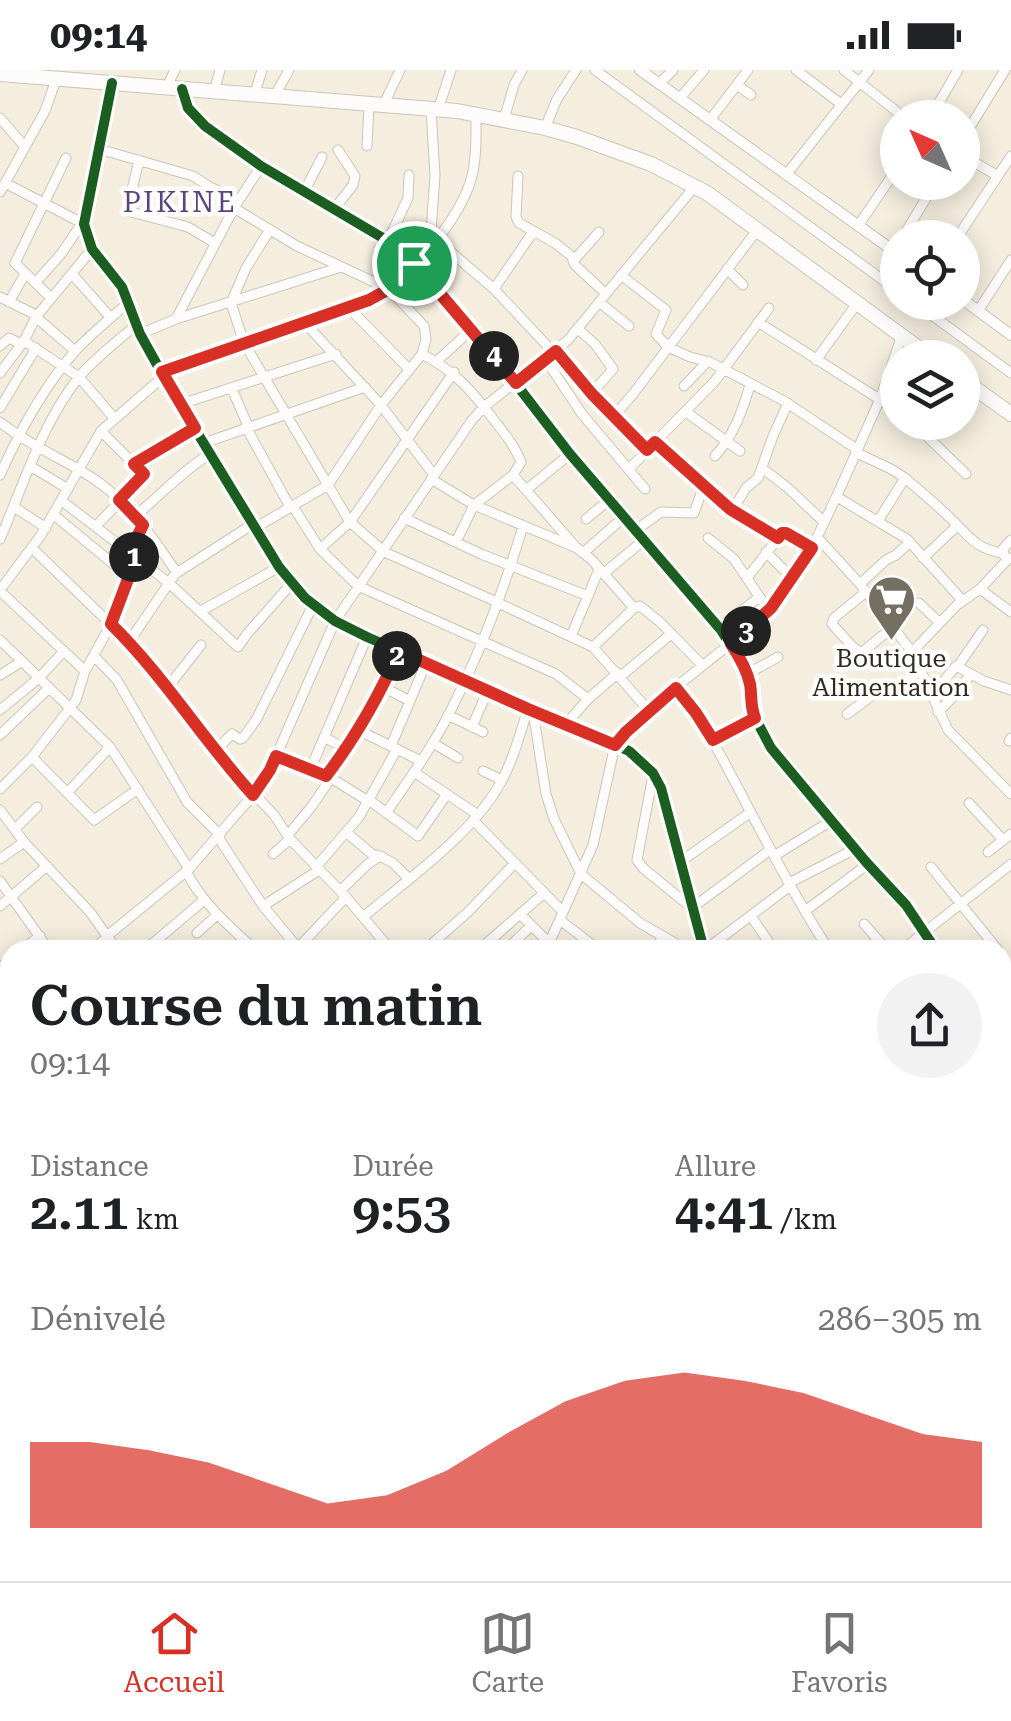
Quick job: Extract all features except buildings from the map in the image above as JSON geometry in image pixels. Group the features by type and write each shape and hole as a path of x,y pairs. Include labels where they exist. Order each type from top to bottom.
{"highway":[{"path":"0,74 56,80 88,76 112,83 174,89 435,109 544,128 636,158 695,186 909,340"},
{"path":"980,392 1011,414"}],"street":[{"path":"176,70 174,89 199,120 261,166 388,242 414,263 472,329 608,500 720,627 747,674 751,708 771,748 906,905 930,940"},
{"path":"214,92 220,70"},
{"path":"254,96 262,70"},
{"path":"274,97 289,70"},
{"path":"367,146 376,105 398,74 386,70"},
{"path":"451,70 435,109 431,232 494,289 614,417 732,510 778,538"},
{"path":"504,119 521,70"},
{"path":"544,128 576,70"},
{"path":"595,70 880,278"},
{"path":"640,70 880,240"},
{"path":"660,84 674,70"},
{"path":"680,98 704,70"},
{"path":"710,120 748,70"},
{"path":"796,70 842,104"},
{"path":"844,70 882,100"},
{"path":"786,175 868,70"},
{"path":"940,100 958,70"},
{"path":"980,111 1005,70"},
{"path":"56,80 45,111 2,189 44,203 83,224 92,249 122,288 163,374 292,583 335,621 636,756 661,788 701,940"},
{"path":"36,282 83,224 112,83"},
{"path":"737,85 750,95"},
{"path":"84,671 0,590 46,528 102,430 163,374 349,308 389,289 454,216 472,178 476,114"},
{"path":"2,125 24,146"},
{"path":"99,149 193,176 237,204 269,231 389,289 424,326 426,344 328,485 177,573 129,642"},
{"path":"338,150 364,189"},
{"path":"304,192 322,156"},
{"path":"969,220 1011,156"},
{"path":"51,298 15,264 66,158"},
{"path":"139,160 127,211 188,228 215,243"},
{"path":"176,319 261,166"},
{"path":"980,166 998,176"},
{"path":"388,242 408,198 408,175"},
{"path":"518,176 516,217 521,225 560,246 575,259"},
{"path":"334,208 355,179"},
{"path":"103,940 188,870 253,795 270,770 335,621 484,407 552,355 578,329 695,186"},
{"path":"858,226 880,194"},
{"path":"432,207 454,216"},
{"path":"598,434 634,394 758,229"},
{"path":"269,231 246,268 231,303 244,344 263,379 350,522 382,551 593,647 649,710"},
{"path":"494,289 534,232"},
{"path":"599,232 573,261 574,265 629,326"},
{"path":"0,373 37,316 92,249"},
{"path":"980,308 1011,260"},
{"path":"0,539 52,418 80,376 99,358 139,329 340,266"},
{"path":"728,269 743,285"},
{"path":"25,274 4,299 99,358"},
{"path":"72,274 111,318"},
{"path":"621,275 666,310 656,334 668,347 708,361 788,404 858,452 905,478 984,549 1007,557"},
{"path":"0,475 6,452 63,366 129,302"},
{"path":"816,360 858,302"},
{"path":"349,308 409,369"},
{"path":"630,469 724,370 769,308"},
{"path":"980,312 1011,335"},
{"path":"939,320 1011,373"},
{"path":"551,940 597,833 615,745 649,710 768,611 818,537 880,399 758,322"},
{"path":"305,323 382,405 433,477 474,506 580,551"},
{"path":"436,362 472,329"},
{"path":"578,329 600,349 613,369 592,394"},
{"path":"900,340 902,335"},
{"path":"0,346 9,338 36,348 80,376 114,418"},
{"path":"0,408 36,348"},
{"path":"181,404 336,354"},
{"path":"422,354 454,372 474,392 520,456 521,462 513,475 474,506 456,542"},
{"path":"552,355 576,406 645,490"},
{"path":"684,386 708,361"},
{"path":"320,549 350,522 454,372"},
{"path":"715,456 740,417 750,385"},
{"path":"204,443 366,387"},
{"path":"232,389 291,506 320,549 358,586 556,674 588,699"},
{"path":"732,510 746,488 758,478 788,404"},
{"path":"686,412 740,451"},
{"path":"0,422 18,437 103,486 136,516 177,573"},
{"path":"134,464 195,428"},
{"path":"96,526 144,474 102,430"},
{"path":"931,440 966,474"},
{"path":"6,452 68,489"},
{"path":"136,516 185,470 210,454"},
{"path":"526,490 570,454"},
{"path":"762,468 824,522"},
{"path":"513,475 634,608"},
{"path":"878,521 905,478"},
{"path":"636,530 662,512 696,514 704,485"},
{"path":"836,497 910,542 962,600"},
{"path":"586,518 608,500"},
{"path":"62,501 169,583 238,647 292,583"},
{"path":"14,507 46,528"},
{"path":"54,515 130,577"},
{"path":"580,551 624,517"},
{"path":"404,518 588,596"},
{"path":"746,532 755,523"},
{"path":"0,789 32,757 80,691 84,671 111,624 130,577 143,525"},
{"path":"386,813 448,715 524,526"},
{"path":"924,558 957,526"},
{"path":"747,578 782,533 812,548"},
{"path":"818,537 912,652 948,730 1011,794"},
{"path":"708,538 730,555 768,611"},
{"path":"570,636 601,572 644,540"},
{"path":"912,652 962,600 980,589 1007,557 1011,540"},
{"path":"825,637 834,618 886,560 910,542"},
{"path":"32,548 129,642 215,751 383,940"},
{"path":"766,552 792,578"},
{"path":"201,611 280,567"},
{"path":"980,589 1011,612"},
{"path":"720,627 758,598"},
{"path":"918,603 940,623"},
{"path":"215,751 232,734 243,738 256,720 313,604"},
{"path":"593,647 638,606 702,666"},
{"path":"832,624 861,653 893,626"},
{"path":"932,694 984,630"},
{"path":"566,724 588,699 671,634"},
{"path":"310,770 367,637"},
{"path":"0,640 110,747 204,900 245,940"},
{"path":"167,688 201,646"},
{"path":"274,854 312,806 383,688 399,651"},
{"path":"0,710 64,652"},
{"path":"94,656 117,680 180,792 219,836 290,940"},
{"path":"747,674 778,657"},
{"path":"0,674 21,662"},
{"path":"264,906 317,868 347,832 394,748 426,663"},
{"path":"958,666 1011,690"},
{"path":"847,714 876,692 902,683 922,670"},
{"path":"938,712 970,674"},
{"path":"0,735 49,688"},
{"path":"383,688 410,701"},
{"path":"676,688 713,740 823,940"},
{"path":"472,727 488,690"},
{"path":"364,917 476,818 502,780 530,710"},
{"path":"530,710 546,794 581,874 640,923 669,940"},
{"path":"448,715 483,732"},
{"path":"713,740 755,718"},
{"path":"358,730 421,761"},
{"path":"324,738 346,749"},
{"path":"433,743 458,758"},
{"path":"68,792 110,747"},
{"path":"276,756 328,777 418,836 448,794"},
{"path":"32,757 94,820 138,789"},
{"path":"414,772 476,818 585,940"},
{"path":"483,772 502,780"},
{"path":"653,773 638,860 692,908"},
{"path":"968,803 1007,837 988,852"},
{"path":"14,829 37,807"},
{"path":"0,810 24,842 80,900 110,940"},
{"path":"680,862 751,812"},
{"path":"692,908 772,853 832,820"},
{"path":"347,832 408,878"},
{"path":"0,859 24,842"},
{"path":"718,940 790,885 855,849"},
{"path":"305,940 368,864 380,856"},
{"path":"436,940 514,864"},
{"path":"805,910 868,864"},
{"path":"916,940 1011,864"},
{"path":"0,906 47,866"},
{"path":"931,867 990,940"},
{"path":"1001,872 1011,882"},
{"path":"0,881 43,940"},
{"path":"491,940 543,894"},
{"path":"157,940 204,900"},
{"path":"197,933 217,914"},
{"path":"521,915 543,940"},
{"path":"751,916 767,940"},
{"path":"864,924 878,940"},
{"path":"516,940 531,926"},
{"path":"35,940 40,936"}],"cycle path":[{"path":"112,83 84,224 92,249 122,287 140,334 170,388 279,567 305,598 335,621 629,751 653,773 661,788 701,940"},
{"path":"182,89 188,108 205,126 261,166 388,241 435,285 570,454 721,630 746,671 752,712 771,748 906,905 929,940"}],"place":[{"name":"Boutique Alimentation","path":"891,642"}],"district":[{"name":"PIKINE","path":"180,202"}],"route":[{"path":"414,263 516,383 556,351 647,450 655,442 730,509 778,538 786,533 812,548 771,608 731,644 746,671 755,718 713,740 676,688 615,745 399,651 383,688 326,776 276,756 253,795 111,624 136,558 129,553 143,525 119,500 144,474 134,464 195,428 162,372 379,296 414,263"}]}
